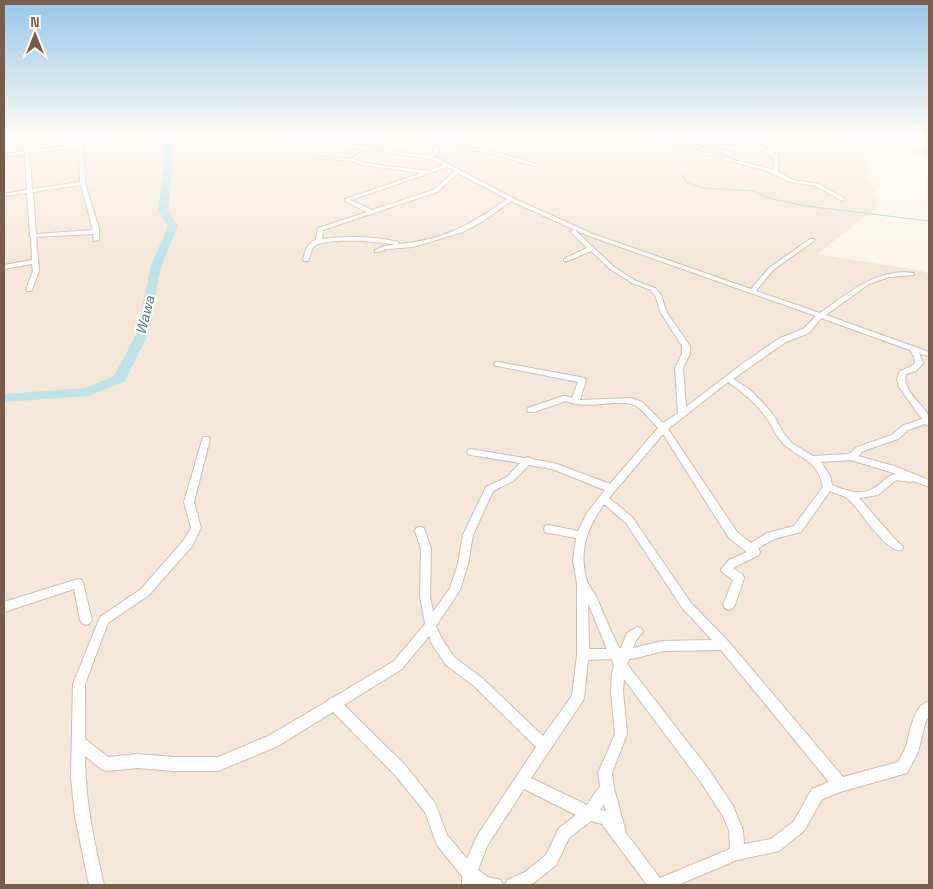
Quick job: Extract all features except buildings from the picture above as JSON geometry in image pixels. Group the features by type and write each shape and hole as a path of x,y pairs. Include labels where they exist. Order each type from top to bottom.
{"street":[{"path":"28,177 36,271 29,290"},
{"path":"83,177 96,229 96,240"},
{"path":"371,212 347,200 412,177"},
{"path":"319,241 320,229 435,191 451,177"},
{"path":"468,177 590,236 929,354"},
{"path":"786,177 792,181 817,185 842,200"},
{"path":"4,195 83,183"},
{"path":"378,251 413,245 461,231 483,219 511,199"},
{"path":"568,225 612,268 634,282 653,290 658,295 664,313 686,346 686,354 679,368 682,414"},
{"path":"32,236 95,232"},
{"path":"753,292 770,269 812,240"},
{"path":"306,260 309,248 319,241 379,241 404,246"},
{"path":"566,260 592,248"},
{"path":"4,267 34,262"},
{"path":"469,879 482,841 578,698 583,655 582,583 578,561 581,535 590,516 607,493 663,428 728,379 783,340 806,331 820,316 867,283 888,274 912,274"},
{"path":"851,457 860,449 895,437 905,428 928,421 903,387 901,379 903,373 913,369 919,363 913,349"},
{"path":"498,364 582,380 576,402"},
{"path":"728,379 742,387 770,416 788,444 813,459 826,477 828,487 797,529 771,536 752,547 755,552"},
{"path":"531,410 566,398 587,404 618,399 629,400 639,404 663,428 733,535 755,552"},
{"path":"96,885 82,816 78,777 79,684 104,620 145,592 188,543 196,528 189,502 206,439"},
{"path":"471,452 528,460 554,466 607,493 629,520 687,606 724,645 840,785"},
{"path":"813,459 851,457 892,468 928,483"},
{"path":"78,742 106,764 138,761 174,764 218,764 273,741 398,665 430,626 455,590 463,564 468,535 489,489 510,479 528,460"},
{"path":"828,487 852,496 875,493 894,477 928,483"},
{"path":"852,496 889,540 898,546"},
{"path":"548,529 581,535"},
{"path":"420,531 426,549 425,596 430,626 436,640 450,661 478,682 544,746"},
{"path":"729,605 739,578 726,569 730,563 748,557 755,552"},
{"path":"4,607 78,583 86,620"},
{"path":"582,583 621,657 728,811 736,830 737,853"},
{"path":"620,837 605,773 621,734 617,691 621,657 631,637 637,632"},
{"path":"583,655 621,657 663,646 724,645"},
{"path":"333,703 406,778 430,808 442,840 469,879 496,885"},
{"path":"661,885 737,853 774,846 799,826 817,794 840,785 902,768 911,752 921,717 929,706"},
{"path":"522,781 589,814 606,818 656,885"},
{"path":"512,885 530,877 551,860 564,833 589,814 607,788"}],"shaded area":[{"path":"4,177 870,177 879,206 817,254 923,271 929,274 929,885 4,885"}],"waterway":[{"name":"Wawa","path":"4,398 88,392 119,379 142,335 156,266 173,226 163,210 167,177"},
{"path":"684,177 686,182 703,188 754,191 768,198 806,206 929,221"}]}
